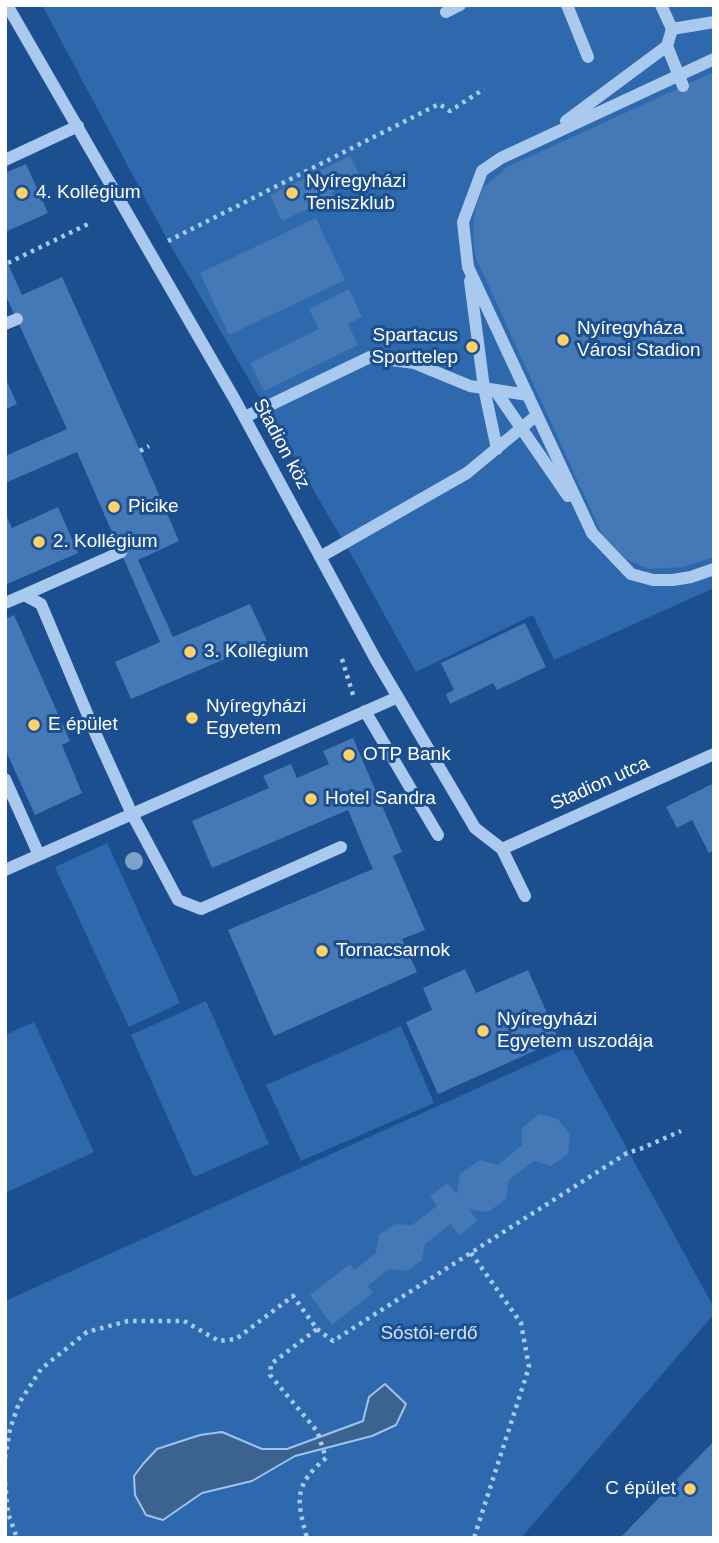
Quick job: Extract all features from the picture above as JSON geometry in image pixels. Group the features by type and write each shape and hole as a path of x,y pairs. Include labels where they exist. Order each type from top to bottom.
{"street":[{"name":"Stadion köz","path":"7,5 245,417 398,697 475,828 502,849 525,896"},
{"path":"446,12 460,5"},
{"path":"567,5 588,57"},
{"path":"542,139 667,46 672,29 661,5"},
{"path":"672,29 714,22"},
{"path":"667,46 680,80"},
{"path":"497,449 463,222 482,171 501,158 542,139 680,80 714,59"},
{"path":"5,160 78,126"},
{"path":"468,267 588,524"},
{"path":"245,417 370,357 414,363 470,386 528,395"},
{"path":"489,389 611,556 631,574 653,580 673,580 714,569"},
{"path":"320,557 467,473 537,415"},
{"path":"5,603 121,552"},
{"path":"24,595 41,604 132,814 178,900 201,909 341,847"},
{"path":"5,870 398,697"},
{"path":"363,712 438,835"},
{"name":"Stadion utca","path":"502,849 714,754"},
{"path":"5,779 39,855"}],"path":[{"path":"168,241 439,104 450,111 484,89"},
{"path":"8,262 89,224"},
{"path":"140,450 149,446"},
{"path":"342,659 363,712"},
{"path":"5,1458 8,1428 19,1403 41,1369 87,1332 128,1321 184,1321 219,1341 236,1339 293,1296 317,1329 333,1341 626,1153 681,1131"},
{"path":"471,1253 522,1323 529,1367 474,1538"},
{"path":"307,1538 298,1509 300,1488 310,1472 326,1458 317,1431 270,1375 271,1364 317,1329"},
{"path":"5,1482 8,1513 17,1538"}],"green space":[{"name":"Spartacus Sporttelep","path":"42,5 714,5 714,588 554,660 533,615 416,672 356,563 168,241"},
{"path":"107,843 180,1003 129,1027 55,867"},
{"path":"206,1001 269,1144 194,1177 131,1035"},
{"path":"34,1022 94,1152 5,1193 5,1035"},
{"path":"401,1026 434,1103 301,1161 266,1085"},
{"name":"Sóstói-erdő","path":"571,1046 713,1306 714,1314 521,1538 5,1538 5,1301"}],"shaded area":[{"path":"385,1384 406,1404 396,1425 372,1436 295,1456 252,1481 202,1493 163,1520 146,1515 135,1495 134,1476 157,1449 200,1435 222,1432 262,1449 287,1449 363,1421 369,1397"}],"building":[{"name":"Nyíregyháza Városi Stadion","path":"714,72 714,557 683,567 649,569 626,559 602,534 475,256 475,210 483,188 507,167"},
{"path":"350,156 361,178 332,192 333,197 282,221 270,195"},
{"name":"4. Kollégium","path":"26,164 48,213 5,232 5,173"},
{"path":"316,218 345,280 229,335 200,273"},
{"path":"5,257 22,295 62,277 140,451 179,541 138,560 173,637 250,604 267,641 131,699 115,662 160,642 77,452 5,483 5,456 67,429 5,294"},
{"path":"349,289 362,317 348,324 358,345 264,391 250,363 319,329 309,309"},
{"path":"5,377 17,404 5,410"},
{"name":"2. Kollégium","path":"58,507 78,553 5,585 5,513 12,528"},
{"name":"E épület","path":"14,615 70,741 62,745 82,793 35,815 5,749 5,619"},
{"path":"525,623 546,667 497,690 493,683 450,704 446,694 454,690 441,663"},
{"name":"Tornacsarnok","path":"353,738 402,852 393,856 425,930 402,939 417,972 274,1036 228,930 373,869 348,810 212,868 192,821 269,788 263,776 291,764 297,778 329,764 323,751"},
{"path":"714,783 714,850 709,853 692,820 677,828 666,807"},
{"name":"Nyíregyházi Egyetem uszodája","path":"465,969 476,993 528,970 559,1040 438,1094 406,1022 432,1010 423,988"},
{"path":"539,1114 558,1119 570,1135 568,1154 551,1166 534,1161 509,1180 506,1199 488,1212 469,1209 477,1221 459,1236 451,1224 425,1244 422,1260 407,1271 389,1269 368,1286 373,1293 332,1325 310,1295 350,1264 355,1270 376,1253 379,1235 395,1224 412,1225 437,1206 430,1196 447,1183 457,1194 460,1174 480,1160 498,1165 522,1145 522,1128"},
{"name":"C épület","path":"714,1441 714,1538 620,1538"}],"place":[{"name":"4. Kollégium","path":"22,193"},
{"name":"Nyíregyházi Teniszklub","path":"292,193"},
{"name":"Nyíregyháza Városi Stadion","path":"563,340"},
{"name":"Spartacus Sporttelep","path":"472,347"},
{"name":"Picike","path":"114,507"},
{"name":"2. Kollégium","path":"39,542"},
{"name":"3. Kollégium","path":"190,652"},
{"name":"Nyíregyházi Egyetem","path":"192,718"},
{"name":"E épület","path":"34,725"},
{"name":"OTP Bank","path":"349,755"},
{"name":"Hotel Sandra","path":"311,799"},
{"name":"Tornacsarnok","path":"322,951"},
{"name":"Nyíregyházi Egyetem uszodája","path":"483,1031"},
{"name":"C épület","path":"690,1489"}]}
